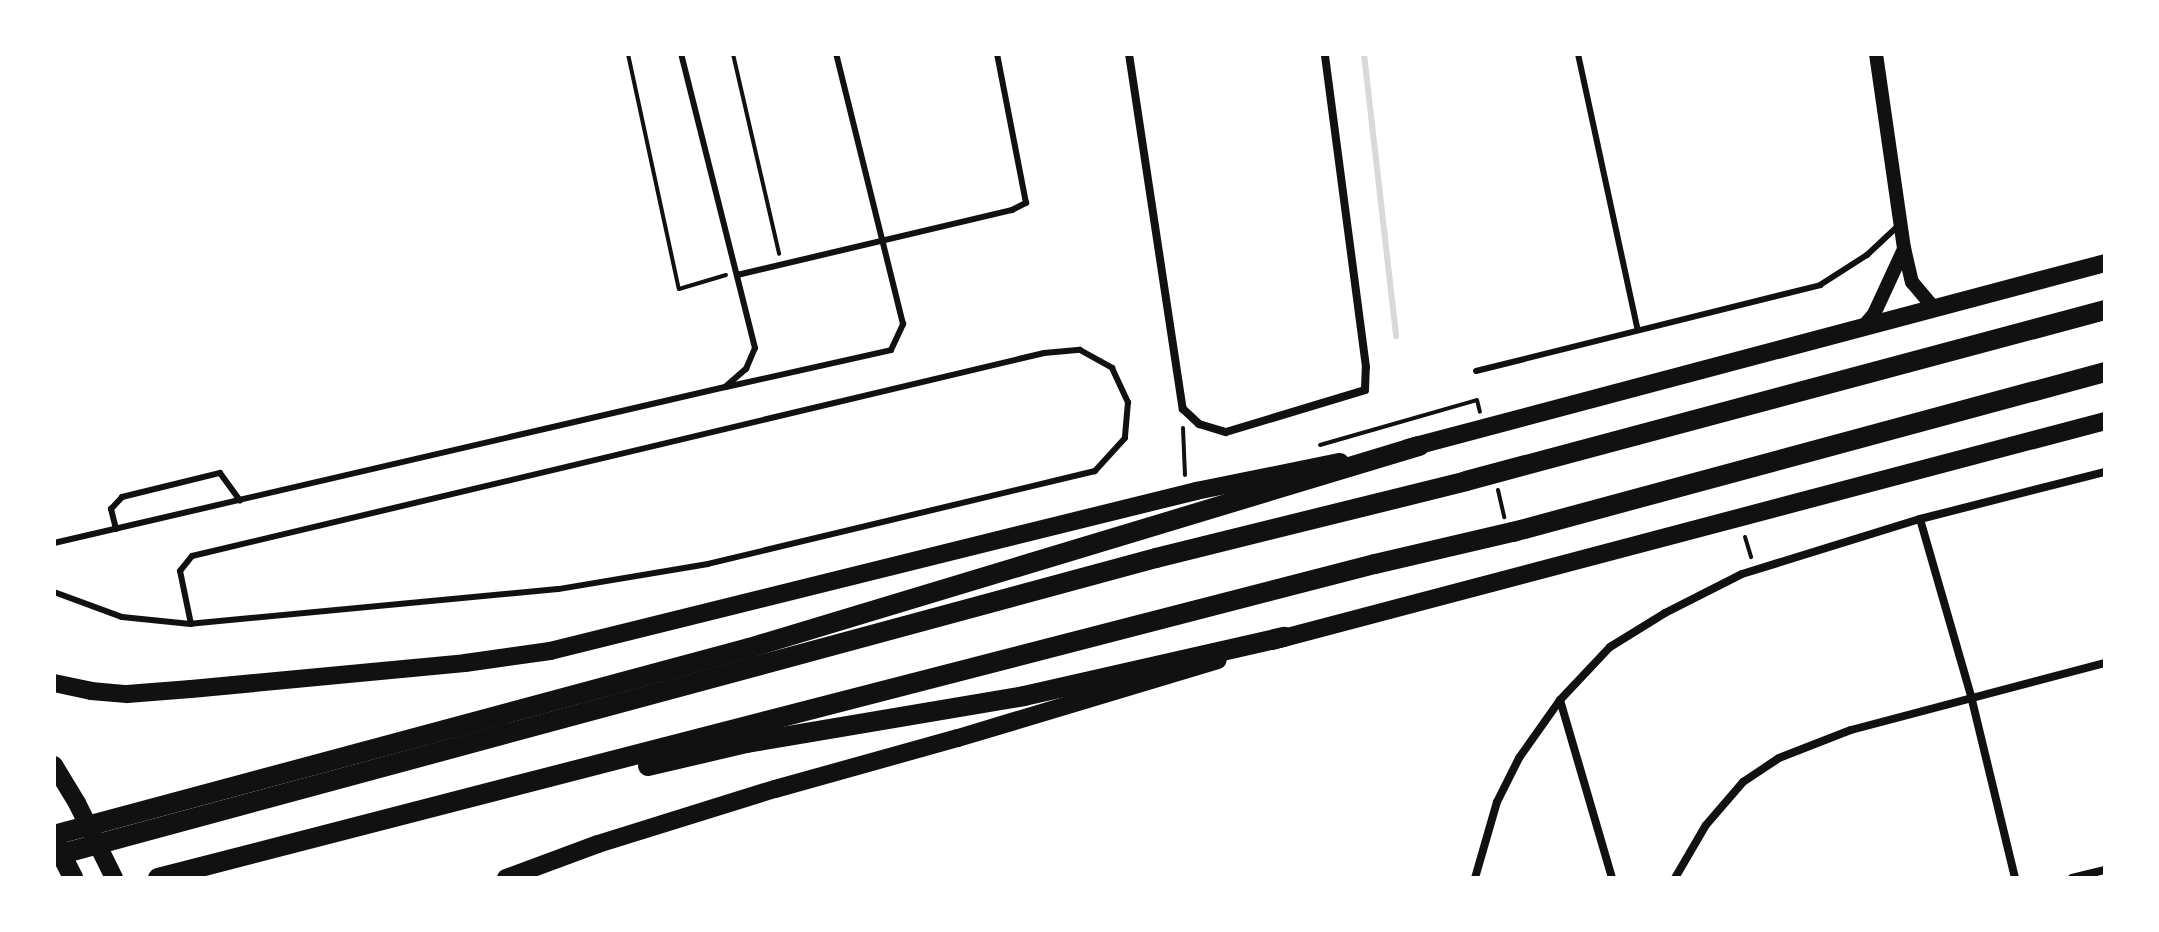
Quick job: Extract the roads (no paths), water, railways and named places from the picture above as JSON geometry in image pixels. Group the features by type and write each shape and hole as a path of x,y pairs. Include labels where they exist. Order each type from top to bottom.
{"highway":[{"path":"73,878 54,837 749,648 1419,446 2105,263"},
{"path":"54,856 1156,558 1466,481 2105,310"},
{"path":"158,878 1375,564 1513,532 2105,372"},
{"path":"525,784 635,769 747,743 1024,696 1284,637 2105,421"},
{"path":"54,683 115,693 178,690 465,663 550,651 1196,491 1419,446"},
{"path":"506,878 598,844 775,789 1149,682 1284,637"},
{"path":"57,770 114,878"},
{"path":"170,878 199,869"}],"street":[{"path":"1129,54 1183,409 1199,424 1226,432 1365,390 1366,367 1325,54"},
{"path":"1876,54 1904,248 1912,282 1935,309"},
{"path":"1862,328 1878,306 1904,248"},
{"path":"1475,878 1497,802 1519,758 1560,700 1610,647 1665,613 1754,570 1920,519 2105,472"},
{"path":"1920,519 1971,696 2015,878"},
{"path":"1675,878 1706,825 1743,782 1779,758 1851,730 2105,663"},
{"path":"1560,700 1612,878"},
{"path":"2072,878 2105,870"}],"lane":[{"path":"681,54 755,348 746,369 725,387"},
{"path":"54,543 891,350 903,324 836,54"},
{"path":"737,275 1012,210 1026,203 997,54"},
{"path":"1578,54 1637,328"},
{"path":"1476,371 1637,328 1820,285 1867,255 1900,224"},
{"path":"54,592 122,617 191,624 558,589 708,564 856,531 1095,471 1125,438 1128,402 1112,368 1080,350 1044,353 366,513 192,556 180,571 191,624"},
{"path":"116,529 111,509 122,497 220,473 240,501"}],"waterway":[{"path":"1364,54 1396,336"}]}
